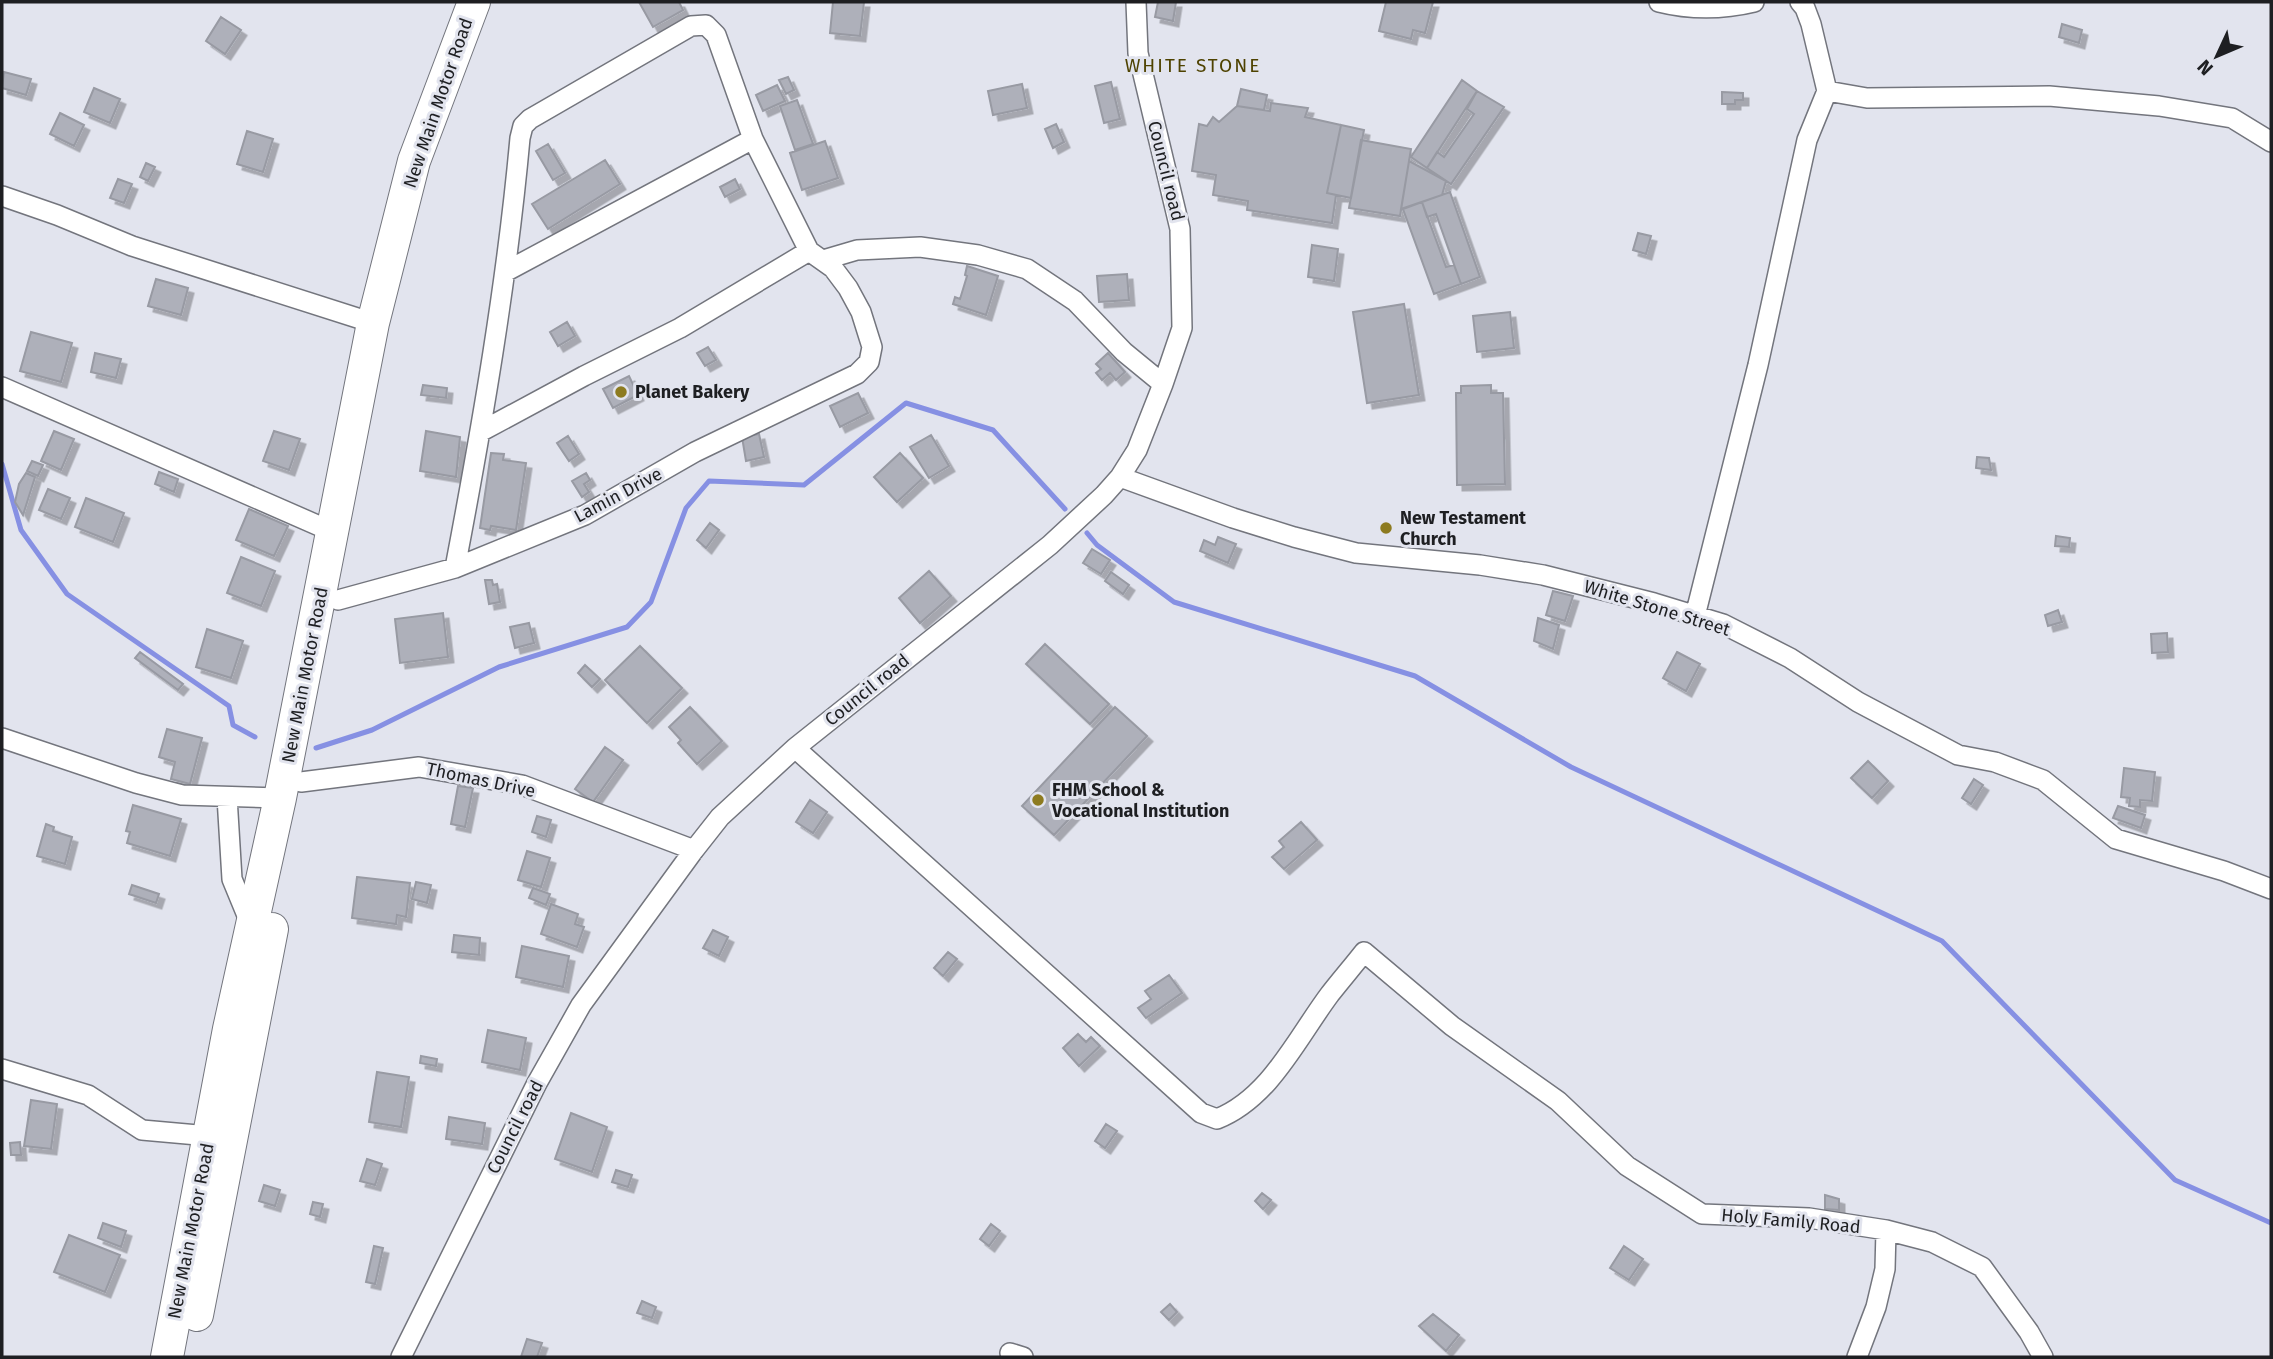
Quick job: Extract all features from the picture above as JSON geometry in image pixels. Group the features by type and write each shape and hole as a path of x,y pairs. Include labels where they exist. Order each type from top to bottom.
{"highway":[{"name":"New Main Motor Road","path":"189,1357 333,532 373,323 414,161 474,2"},
{"name":"New Main Motor Road","path":"167,1357 251,925 290,790 338,600 390,326 432,166 493,2"}],"street":[{"name":"Council road","path":"401,1357 537,1083 581,1005 720,817 795,748 1050,545 1104,495 1120,477 1137,450 1182,328 1180,229 1139,53 1136,2"},
{"path":"1659,2 1716,9 1754,2"},
{"path":"1695,616 1758,365 1807,140 1827,91 1811,24 1800,2"},
{"path":"455,568 505,272 520,138 523,126 530,119 691,26 706,25 716,35 753,139 816,255"},
{"path":"1827,91 1867,98 2049,96 2159,106 2232,118 2271,142"},
{"path":"505,272 753,139"},
{"path":"2,196 132,246 373,323"},
{"path":"480,432 816,255 857,250 920,247 978,255 1027,269 1075,301 1124,352 1163,384"},
{"name":"Lamin Drive","path":"338,600 455,568 586,515 695,452 857,374 869,362 872,347 861,312 833,268 816,255"},
{"path":"2,387 333,532"},
{"name":"White Stone Street","path":"1120,477 1258,526 1356,553 1480,565 1543,575 1723,624 1790,658 1858,702 1958,755 1995,762 2043,780 2116,839 2224,871 2271,889"},
{"name":"Thomas Drive","path":"2,738 136,783 182,794 227,797 290,790 419,766 522,785 694,850"},
{"name":"Holy Family Road","path":"795,748 1201,1112 1217,1119 1232,1113 1256,1093 1280,1066 1364,951 1452,1026 1558,1101 1627,1166 1702,1214 1809,1219 1886,1230 1932,1242 1982,1267 2029,1332 2043,1357"},
{"path":"227,797 232,879 251,925"},
{"path":"2,1069 88,1095 142,1130 209,1136"},
{"path":"1857,1357 1876,1307 1885,1269 1886,1230"}],"building":[{"path":"639,2 679,2 683,10 653,27"},
{"path":"833,2 864,2 860,36 830,33"},
{"path":"1158,2 1176,2 1173,21 1155,17"},
{"path":"1386,2 1433,2 1425,33 1413,30 1411,39 1379,31"},
{"path":"221,17 241,30 225,54 206,41"},
{"path":"2062,24 2082,30 2079,43 2059,37"},
{"path":"4,72 31,79 26,95 2,88"},
{"path":"788,77 794,90 786,94 779,80"},
{"path":"1462,80 1477,91 1427,168 1411,157"},
{"path":"1111,82 1120,119 1104,123 1095,86"},
{"path":"1022,84 1027,108 993,115 988,91"},
{"path":"777,85 785,101 763,111 756,95"},
{"path":"94,88 120,99 110,123 84,112"},
{"path":"1241,89 1267,95 1264,110 1237,106"},
{"path":"1477,91 1504,107 1451,184 1427,168 1437,152 1444,157 1474,114 1467,109"},
{"path":"1722,92 1743,93 1743,100 1735,100 1735,104 1722,104"},
{"path":"797,100 813,144 795,150 780,106"},
{"path":"1271,103 1308,108 1305,117 1341,125 1327,193 1336,195 1332,223 1247,210 1248,201 1213,195 1216,175 1192,171 1199,124 1207,126 1213,117 1219,122 1237,106 1270,111"},
{"path":"60,113 84,125 74,146 50,134"},
{"path":"1056,124 1064,142 1053,148 1045,129"},
{"path":"1341,125 1364,130 1351,198 1327,193"},
{"path":"247,131 273,139 263,172 237,164"},
{"path":"1361,140 1411,149 1400,216 1349,208"},
{"path":"825,141 838,178 802,190 790,153"},
{"path":"548,144 565,173 553,180 536,151"},
{"path":"605,160 620,184 548,229 532,204"},
{"path":"1409,161 1446,181 1442,195 1401,209"},
{"path":"146,163 155,167 148,181 140,177"},
{"path":"118,179 132,184 124,203 110,198"},
{"path":"735,179 740,189 725,197 720,187"},
{"path":"1450,192 1480,277 1461,284 1436,214 1427,217 1422,202"},
{"path":"1422,202 1446,267 1454,265 1461,284 1434,294 1403,209"},
{"path":"1638,233 1651,236 1646,254 1633,250"},
{"path":"1312,245 1338,249 1334,281 1308,277"},
{"path":"967,266 998,276 986,315 953,304 955,297 960,299"},
{"path":"1127,274 1129,300 1099,302 1097,276"},
{"path":"156,279 188,288 181,315 148,306"},
{"path":"1404,304 1419,395 1367,403 1353,312"},
{"path":"1510,312 1514,348 1477,352 1473,316"},
{"path":"567,322 575,336 558,346 550,332"},
{"path":"31,332 72,343 61,382 20,371"},
{"path":"708,347 716,360 705,366 697,353"},
{"path":"95,353 121,359 116,378 91,372"},
{"path":"1108,353 1125,372 1116,380 1110,373 1102,380 1096,373 1101,369 1096,364"},
{"name":"Planet Bakery","path":"629,376 638,395 613,408 603,389"},
{"path":"423,385 447,388 446,398 421,395"},
{"path":"1491,385 1491,393 1503,393 1505,484 1457,485 1456,393 1461,393 1461,386"},
{"path":"858,393 868,413 840,427 830,406"},
{"path":"54,431 74,439 61,470 41,461"},
{"path":"274,431 300,439 289,470 263,461"},
{"path":"426,431 460,437 456,477 420,471"},
{"path":"759,434 764,457 746,461 742,437"},
{"path":"931,435 949,466 929,478 910,447"},
{"path":"568,436 579,454 569,461 557,443"},
{"path":"491,453 504,454 503,460 526,463 516,530 491,526 490,530 480,528"},
{"path":"900,453 923,478 897,502 874,477"},
{"path":"1977,457 1989,458 1991,470 1976,468"},
{"path":"32,461 43,465 38,476 27,471"},
{"path":"159,472 178,479 174,492 155,484"},
{"path":"26,473 35,477 23,515 15,502 19,484"},
{"path":"586,473 590,480 584,484 589,492 582,497 572,481"},
{"path":"48,489 70,498 61,519 39,510"},
{"path":"86,498 124,513 113,542 75,527"},
{"path":"249,509 288,526 274,556 236,540"},
{"path":"710,523 719,530 706,548 697,540"},
{"path":"2056,536 2070,538 2069,547 2055,546"},
{"path":"1218,537 1236,544 1228,563 1200,551 1204,540 1215,545"},
{"path":"1092,549 1110,560 1101,574 1083,563"},
{"path":"241,557 275,571 261,606 227,593"},
{"path":"929,571 951,596 920,623 899,598"},
{"path":"1111,572 1129,585 1123,594 1105,581"},
{"path":"485,580 492,580 493,585 497,584 500,602 489,604"},
{"path":"1553,591 1573,596 1565,621 1546,615"},
{"path":"2058,610 2062,622 2048,626 2045,615"},
{"path":"443,613 448,657 400,663 395,619"},
{"path":"1538,618 1559,625 1553,649 1534,641"},
{"path":"529,623 534,643 515,648 510,627"},
{"path":"207,629 243,641 231,678 196,667"},
{"path":"2167,633 2168,652 2152,653 2151,634"},
{"path":"1045,644 1109,704 1090,724 1026,664"},
{"path":"640,646 682,688 647,723 605,680"},
{"path":"140,652 183,684 178,690 135,658"},
{"path":"1677,652 1700,664 1686,691 1663,678"},
{"path":"585,665 600,679 592,687 578,673"},
{"path":"690,707 722,741 697,764 678,743 681,740 669,727"},
{"path":"1115,707 1147,736 1054,835 1022,806"},
{"path":"167,729 202,738 190,784 171,779 175,762 159,757"},
{"path":"605,747 623,760 593,802 575,789"},
{"path":"1868,761 1888,781 1872,798 1851,778"},
{"path":"2124,768 2155,772 2152,801 2140,800 2140,807 2129,806 2130,798 2121,797"},
{"path":"1974,779 1983,785 1971,804 1962,798"},
{"path":"458,786 473,788 465,827 451,824"},
{"path":"810,800 827,812 813,833 796,822"},
{"path":"133,805 181,819 170,856 127,843 130,832 126,831"},
{"path":"2118,806 2145,815 2141,828 2113,818"},
{"path":"537,816 551,820 546,837 532,832"},
{"path":"1301,822 1317,840 1284,869 1272,857 1284,847 1279,841"},
{"path":"46,824 54,827 53,831 72,837 65,864 37,856"},
{"path":"527,851 550,858 541,887 518,880"},
{"path":"357,877 410,883 406,917 397,915 396,924 352,918"},
{"path":"416,882 431,885 427,903 412,899"},
{"path":"132,885 159,894 156,903 129,894"},
{"path":"533,888 550,894 546,905 529,898"},
{"path":"551,904 578,914 575,924 584,927 577,947 541,934"},
{"path":"713,930 728,937 719,956 703,948"},
{"path":"454,935 480,938 479,955 452,952"},
{"path":"522,946 569,956 563,987 516,977"},
{"path":"948,952 957,959 943,976 934,968"},
{"path":"1169,975 1182,993 1146,1018 1138,1008 1151,999 1145,991"},
{"path":"488,1030 526,1038 520,1070 482,1062"},
{"path":"1078,1034 1086,1042 1091,1037 1100,1046 1079,1066 1063,1048"},
{"path":"421,1056 437,1059 436,1066 420,1063"},
{"path":"377,1072 409,1077 401,1127 369,1122"},
{"path":"31,1100 57,1104 51,1149 24,1146"},
{"path":"571,1113 607,1127 592,1172 555,1159"},
{"path":"449,1117 485,1123 482,1144 446,1139"},
{"path":"1106,1124 1117,1131 1105,1148 1095,1141"},
{"path":"20,1142 21,1155 11,1155 10,1143"},
{"path":"367,1159 382,1164 375,1185 360,1181"},
{"path":"616,1170 632,1175 628,1187 612,1182"},
{"path":"264,1185 280,1190 275,1206 259,1201"},
{"path":"1262,1193 1271,1200 1263,1209 1255,1201"},
{"path":"1825,1195 1839,1199 1839,1210 1825,1209"},
{"path":"313,1202 323,1204 320,1217 310,1214"},
{"path":"103,1223 126,1231 121,1247 98,1238"},
{"path":"991,1224 1000,1231 989,1246 980,1239"},
{"path":"69,1235 120,1255 105,1292 54,1272"},
{"path":"374,1246 383,1248 375,1284 366,1282"},
{"path":"1624,1246 1643,1259 1629,1280 1610,1268"},
{"path":"642,1301 656,1307 652,1318 637,1313"},
{"path":"1170,1304 1177,1312 1169,1320 1161,1312"},
{"path":"1433,1314 1459,1335 1446,1351 1419,1326"},
{"path":"527,1339 542,1343 537,1357 521,1357"}],"waterway":[{"path":"316,748 372,730 499,667 627,627 651,602 686,508 709,481 804,485 906,403 993,430 1065,509"},
{"path":"2,464 21,530 67,594 229,706 233,725 255,737"},
{"path":"1087,533 1097,545 1174,602 1415,676 1571,767 1942,941 2175,1180 2271,1223"}],"place":[{"name":"Planet Bakery","path":"621,392"},
{"name":"New Testament Church","path":"1386,528"},
{"name":"FHM School & Vocational Institution","path":"1038,800"}],"district":[{"name":"WHITE STONE","path":"1193,65"}]}
